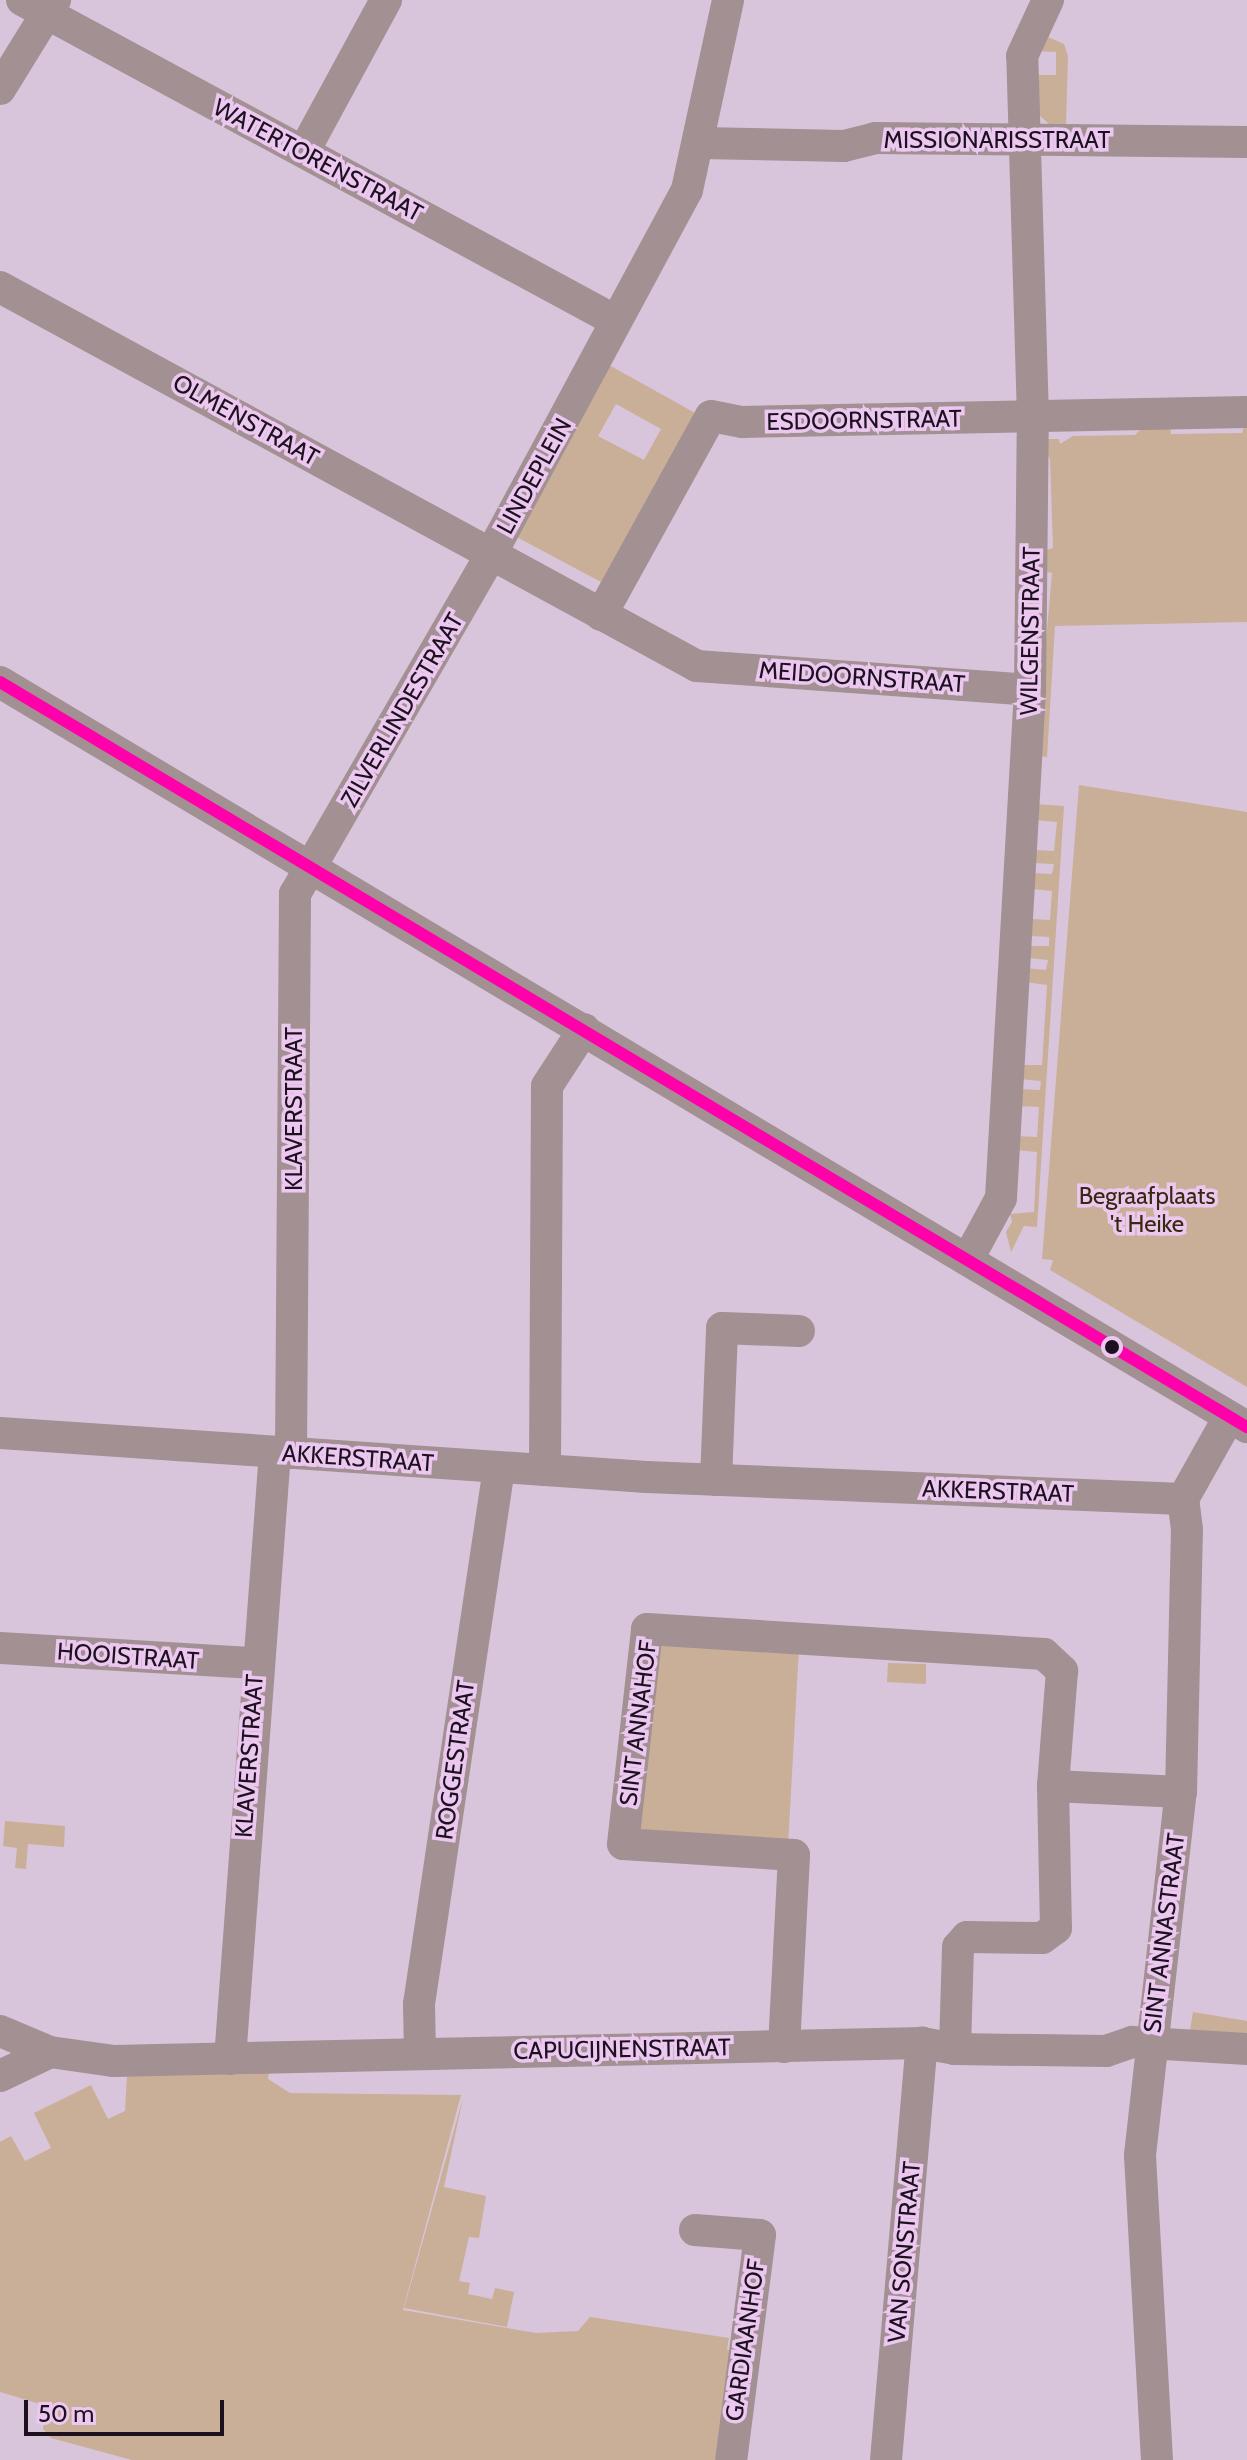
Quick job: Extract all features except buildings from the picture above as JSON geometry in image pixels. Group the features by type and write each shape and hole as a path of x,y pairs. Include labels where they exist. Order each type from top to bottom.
{"street":[{"path":"304,151 386,0"},
{"name":"LINDEPLEIN","path":"695,665 491,554 614,320 687,190 700,143 728,0"},
{"name":"WILGENSTRAAT","path":"968,1259 1001,1198 1030,690 1033,418 1022,56 1048,0"},
{"path":"0,89 41,4"},
{"name":"WATERTORENSTRAAT","path":"41,4 614,320"},
{"name":"MISSIONARISSTRAAT","path":"700,143 844,146 875,138 1247,142"},
{"name":"OLMENSTRAAT","path":"0,287 491,554"},
{"name":"ESDOORNSTRAAT","path":"601,615 711,416 742,422 1247,412"},
{"name":"ZILVERLINDESTRAAT","path":"312,866 491,554"},
{"name":"MEIDOORNSTRAAT","path":"695,665 1030,690"},
{"path":"0,682 1238,1422 1183,1499"},
{"name":"KLAVERSTRAAT","path":"230,2059 255,1663 283,1453 295,894 312,866"},
{"path":"545,1470 547,1086 584,1029"},
{"path":"716,1480 722,1328 799,1331"},
{"name":"AKKERSTRAAT","path":"0,1433 499,1468 1183,1499"},
{"name":"ROGGESTRAAT","path":"420,2053 419,2004 499,1468"},
{"name":"SINT ANNASTRAAT","path":"1157,2460 1140,2155 1181,1792 1187,1530 1183,1499"},
{"name":"SINT ANNAHOF","path":"784,2047 794,1855 623,1844 647,1629 1044,1654 1062,1671 1053,1786 1056,1928 1042,1938 967,1937 958,1947 955,2049"},
{"name":"HOOISTRAAT","path":"0,1648 255,1663"},
{"path":"1053,1786 1181,1792"},
{"name":"CAPUCIJNENSTRAAT","path":"0,2031 50,2052 114,2061 922,2043 955,2049 1106,2051 1151,2043 1247,2049"},
{"name":"VAN SONSTRAAT","path":"886,2460 922,2043"},
{"path":"0,2076 50,2052"},
{"name":"GARDIAANHOF","path":"695,2230 760,2235 731,2460"}],"green space":[{"path":"1041,34 1064,44 1068,56 1066,125 1050,125 1039,115 1039,75 1056,75 1056,52 1034,51"},
{"path":"609,365 697,414 601,582 511,534","holes":["616,404 661,429 644,460 598,436"]},
{"path":"1247,417 1247,622 1055,626 1047,757 1036,756 1052,573 1044,571 1043,551 1053,548 1050,459 1039,439 1059,439 1060,444 1073,436 1135,435 1143,427 1170,424 1171,434 1242,433"},
{"name":"Begraafplaats 't Heike","path":"1079,785 1247,812 1247,1387 1050,1270 1053,1260 1042,1259"},
{"path":"1033,804 1064,806 1037,1227 1024,1226 1011,1252 1006,1232 1012,1222 1010,1214 1034,1212 1037,1152 1015,1150 1016,1136 1037,1137 1039,1107 1018,1106 1019,1089 1040,1090 1041,1081 1019,1079 1020,1065 1042,1065 1047,985 1025,982 1025,968 1046,970 1048,960 1028,958 1027,946 1049,946 1049,937 1030,936 1031,919 1050,920 1052,891 1033,889 1031,873 1052,874 1054,864 1032,863 1035,850 1054,851 1057,822 1035,820"},
{"path":"654,1637 799,1647 788,1846 633,1837"},
{"path":"888,1663 926,1664 926,1684 887,1682"},
{"path":"5,1821 65,1826 64,1847 28,1844 26,1869 15,1868 17,1848 3,1846"},
{"path":"1193,2012 1247,2021 1247,2035 1190,2030"},
{"path":"269,2072 268,2079 290,2093 461,2095 403,2310 536,2333 578,2331 590,2317 729,2338 727,2350 733,2351 718,2460 132,2460 51,2438 43,2429 47,2406 0,2392 0,2142 11,2136 25,2161 51,2148 34,2113 91,2085 108,2119 125,2111 127,2075"},
{"path":"463,2098 444,2187 486,2196 479,2238 469,2237 459,2281 470,2283 468,2294 492,2299 495,2288 514,2292 507,2327 404,2308"}],"transit line":[{"path":"0,682 1247,1427"}]}
